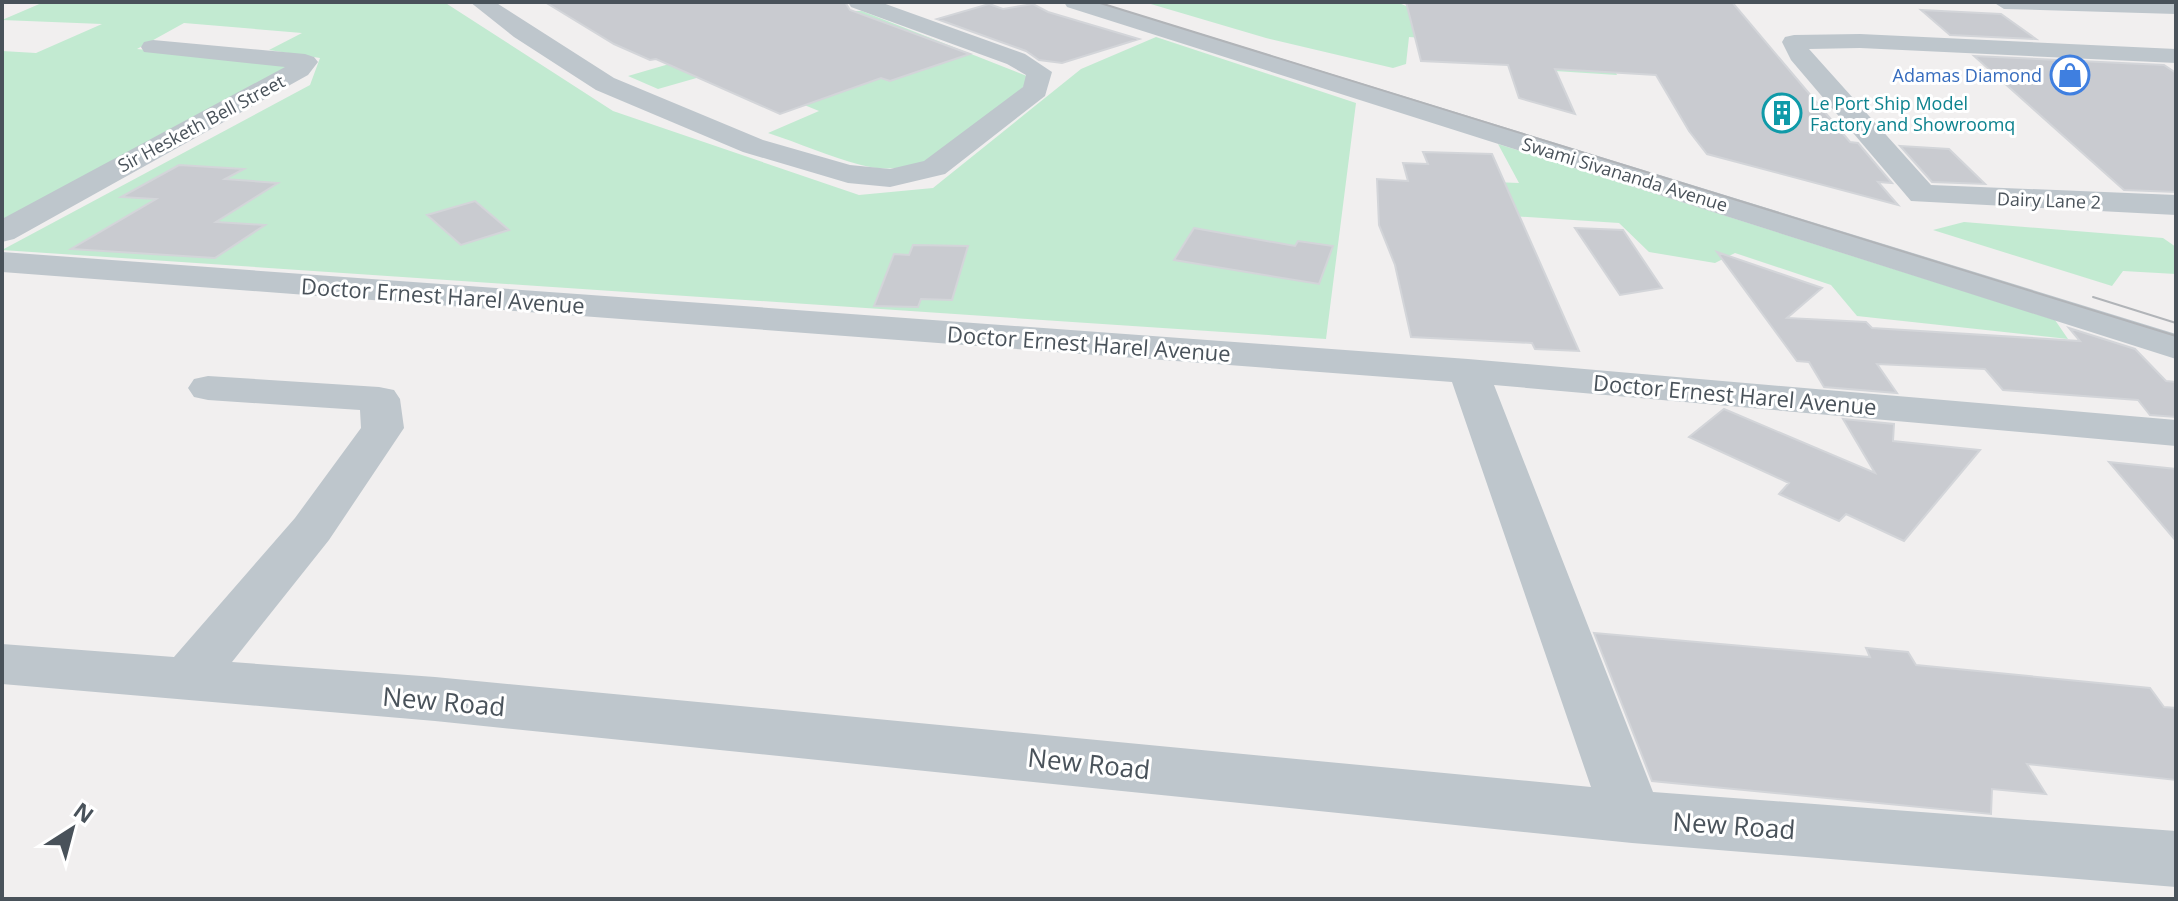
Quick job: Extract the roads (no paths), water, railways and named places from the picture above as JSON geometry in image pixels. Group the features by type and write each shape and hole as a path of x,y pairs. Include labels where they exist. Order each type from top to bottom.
{"street":[{"path":"481,2 522,32 605,84 753,146 848,174 890,178 934,168 1036,90 1039,72 1016,59 859,2"},
{"name":"Swami Sivananda Avenue","path":"1075,2 2176,347"},
{"path":"2004,2 2176,7"},
{"name":"Dairy Lane 2","path":"2176,56 1860,41 1794,42 1800,55 1830,91 1922,194 2176,205"},
{"name":"Sir Hesketh Bell Street","path":"2,232 299,70 305,62 153,47"},
{"name":"Doctor Ernest Harel Avenue","path":"2,262 1468,371 2176,433"},
{"path":"1468,371 1632,817"},
{"path":"187,679 312,529 383,428 379,399 208,388"},
{"name":"New Road","path":"2,664 451,701 1632,817 2176,859"}],"tram line":[{"path":"1097,2 2176,336"},
{"path":"2093,297 2176,323"}],"place":[{"name":"Adamas Diamond","path":"2070,75"},
{"name":"Le Port Ship Model Factory and Showroomq","path":"1782,113"}]}
